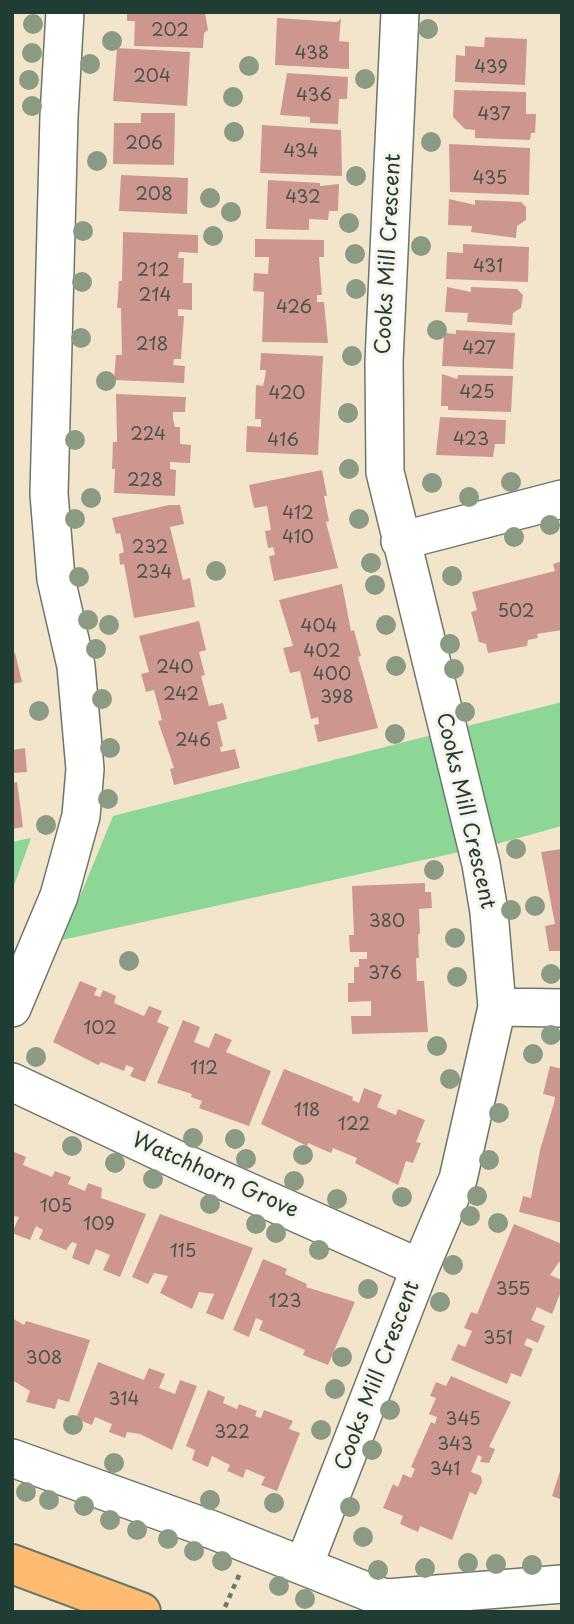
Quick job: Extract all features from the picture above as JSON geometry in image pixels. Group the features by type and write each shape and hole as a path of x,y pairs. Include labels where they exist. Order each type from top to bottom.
{"main road":[{"path":"12,1564 141,1612"}],"street":[{"path":"12,1007 59,896 81,816 85,769 76,666 56,579 49,494 59,116 65,12"},
{"name":"Cooks Mill Crescent","path":"304,1566 420,1268 458,1180 497,1007 489,912 481,864 385,472 384,361 400,12"},
{"path":"400,541 562,499"},
{"path":"497,1007 562,1008"},
{"name":"Watchhorn Grove","path":"12,1082 186,1164 420,1268"},
{"path":"12,1458 387,1598 562,1584"}],"path":[{"path":"225,1607 245,1563"}],"green space":[{"path":"562,702 562,826 500,843 62,940 113,816"},
{"path":"31,838 12,891 12,842"}],"building":[{"path":"127,12 205,12 208,30 204,33 203,48 134,46 135,21 127,21"},
{"path":"277,18 337,22 341,19 339,41 349,42 349,69 275,65"},
{"path":"485,37 527,39 525,85 455,82 456,55 465,56 465,46 484,47"},
{"path":"117,48 190,52 187,106 113,101"},
{"path":"287,73 348,77 347,99 339,99 338,124 310,123 310,117 280,115"},
{"path":"454,90 526,92 526,114 536,114 535,133 531,133 530,140 475,138 475,130 465,129 453,117"},
{"path":"141,113 175,113 174,165 113,164 114,123 141,123"},
{"path":"262,125 341,130 342,176 260,173"},
{"path":"449,144 530,148 529,195 450,192"},
{"path":"121,175 188,178 187,214 119,211"},
{"path":"268,180 320,183 320,186 339,184 338,211 329,211 328,220 309,219 309,230 266,229"},
{"path":"449,199 475,205 475,200 521,202 526,207 526,220 517,226 516,238 471,232 472,226 448,225"},
{"path":"123,232 198,235 198,253 179,252 178,258 184,258 183,283 192,283 192,310 178,309 178,316 184,316 181,359 174,359 173,365 185,366 184,383 114,380 116,355 122,355 121,308 117,308 119,281 122,281"},
{"path":"255,239 324,240 324,257 319,257 322,295 317,295 317,302 324,302 328,343 262,342 264,292 253,291 254,273 268,274 269,257 255,257"},
{"path":"463,244 529,247 528,282 446,279 447,252 463,253"},
{"path":"447,287 471,292 471,287 517,289 523,295 521,308 513,313 512,325 467,322 468,313 445,312"},
{"path":"456,330 515,333 513,369 442,366 444,333 456,334"},
{"path":"261,353 323,356 318,455 246,452 247,426 261,427 261,419 255,419 256,385 263,386 266,370 260,370"},
{"path":"442,374 457,379 458,375 513,376 511,412 448,410 448,406 441,406"},
{"path":"116,394 186,397 185,412 173,412 173,419 175,427 180,427 180,444 191,445 190,463 170,462 170,469 176,470 175,496 114,493 115,469 112,469 113,442 117,442"},
{"path":"440,417 506,420 505,444 495,444 493,457 436,455"},
{"path":"322,470 329,521 326,522 338,568 274,581 269,556 275,555 273,547 268,548 265,531 271,530 267,506 254,508 249,485"},
{"path":"180,505 184,524 170,527 183,580 190,578 195,607 134,618 124,564 120,565 119,554 124,552 120,533 116,534 112,518"},
{"path":"562,561 562,630 537,634 538,638 528,640 527,646 488,653 486,644 479,642 471,612 477,610 472,592 555,571 553,564"},
{"path":"342,584 351,631 354,630 361,656 358,657 378,728 318,742 314,725 319,724 318,717 311,719 300,671 290,673 283,648 293,646 279,600"},
{"path":"199,621 206,650 199,652 205,675 201,676 209,706 223,703 227,719 217,722 223,746 220,747 221,752 235,749 240,768 174,785 170,769 174,768 158,721 162,720 154,690 146,692 141,674 149,672 139,636"},
{"path":"12,653 15,653 22,682 12,684"},
{"path":"25,748 27,772 12,773 12,750"},
{"path":"17,782 23,827 12,829 12,783"},
{"path":"562,849 562,951 549,951 545,926 555,924 541,852"},
{"path":"425,883 425,892 431,892 432,908 419,909 419,958 416,958 417,981 424,981 428,1032 352,1034 351,1016 371,1016 371,1001 348,1002 348,983 354,983 354,967 359,967 359,959 367,959 367,952 350,952 349,935 354,935 352,886"},
{"path":"80,981 97,988 94,995 100,997 103,990 116,996 114,1003 144,1016 149,1006 162,1011 157,1022 169,1027 145,1082 130,1076 134,1068 126,1065 124,1071 101,1062 98,1065 53,1042"},
{"path":"183,1020 200,1027 194,1042 209,1048 215,1033 232,1040 226,1052 271,1071 249,1126 199,1108 202,1101 191,1097 192,1094 157,1083"},
{"path":"550,1066 562,1069 562,1223 519,1212 523,1196 531,1198 540,1150 554,1103 555,1097 543,1094"},
{"path":"284,1069 353,1097 352,1100 359,1103 364,1088 382,1095 377,1107 396,1115 398,1109 425,1120 416,1142 421,1143 413,1163 406,1161 398,1185 355,1163 357,1158 333,1148 331,1153 308,1143 307,1146 261,1124"},
{"path":"12,1151 26,1157 23,1165 52,1177 55,1171 71,1177 68,1184 85,1191 88,1183 102,1188 101,1198 146,1214 120,1277 103,1270 110,1255 96,1249 89,1265 72,1258 77,1244 72,1242 66,1250 39,1239 43,1230 36,1226 30,1240 12,1233 19,1217 14,1216 12,1220"},
{"path":"160,1214 253,1248 223,1320 206,1313 214,1294 199,1292 192,1309 160,1293 168,1276 154,1273 148,1284 132,1277"},
{"path":"514,1224 562,1244 562,1264 559,1262 550,1275 562,1280 562,1289 552,1314 537,1307 531,1320 545,1326 538,1343 527,1338 524,1345 533,1349 521,1377 511,1373 507,1384 451,1360 458,1344 465,1347 472,1331 464,1328 471,1312 477,1314"},
{"path":"263,1259 287,1269 285,1274 307,1284 306,1287 355,1302 328,1365 303,1355 305,1350 259,1330 263,1321 256,1318 249,1337 233,1330"},
{"path":"12,1318 24,1325 26,1321 90,1340 69,1402 58,1399 55,1409 26,1402 30,1391 12,1380"},
{"path":"98,1362 144,1380 149,1368 165,1374 159,1388 175,1394 180,1380 197,1386 172,1450 140,1434 127,1432 125,1438 109,1432 112,1424 95,1417 92,1425 76,1419"},
{"path":"451,1376 511,1402 489,1447 495,1449 489,1463 480,1462 482,1457 478,1455 471,1472 481,1476 482,1482 476,1495 470,1492 452,1540 420,1526 418,1532 400,1524 403,1516 383,1508 393,1484 398,1487 403,1474 411,1478 415,1469 411,1467 431,1422 435,1424 437,1417 429,1414 436,1398 430,1396 436,1382 446,1386"},
{"path":"208,1390 225,1397 223,1403 237,1409 239,1404 257,1411 255,1416 261,1418 264,1410 293,1421 289,1429 300,1433 277,1491 261,1485 265,1477 246,1469 243,1478 227,1471 230,1465 212,1456 208,1467 192,1460 195,1450 186,1446"},
{"path":"562,1465 562,1500 552,1496"}]}
